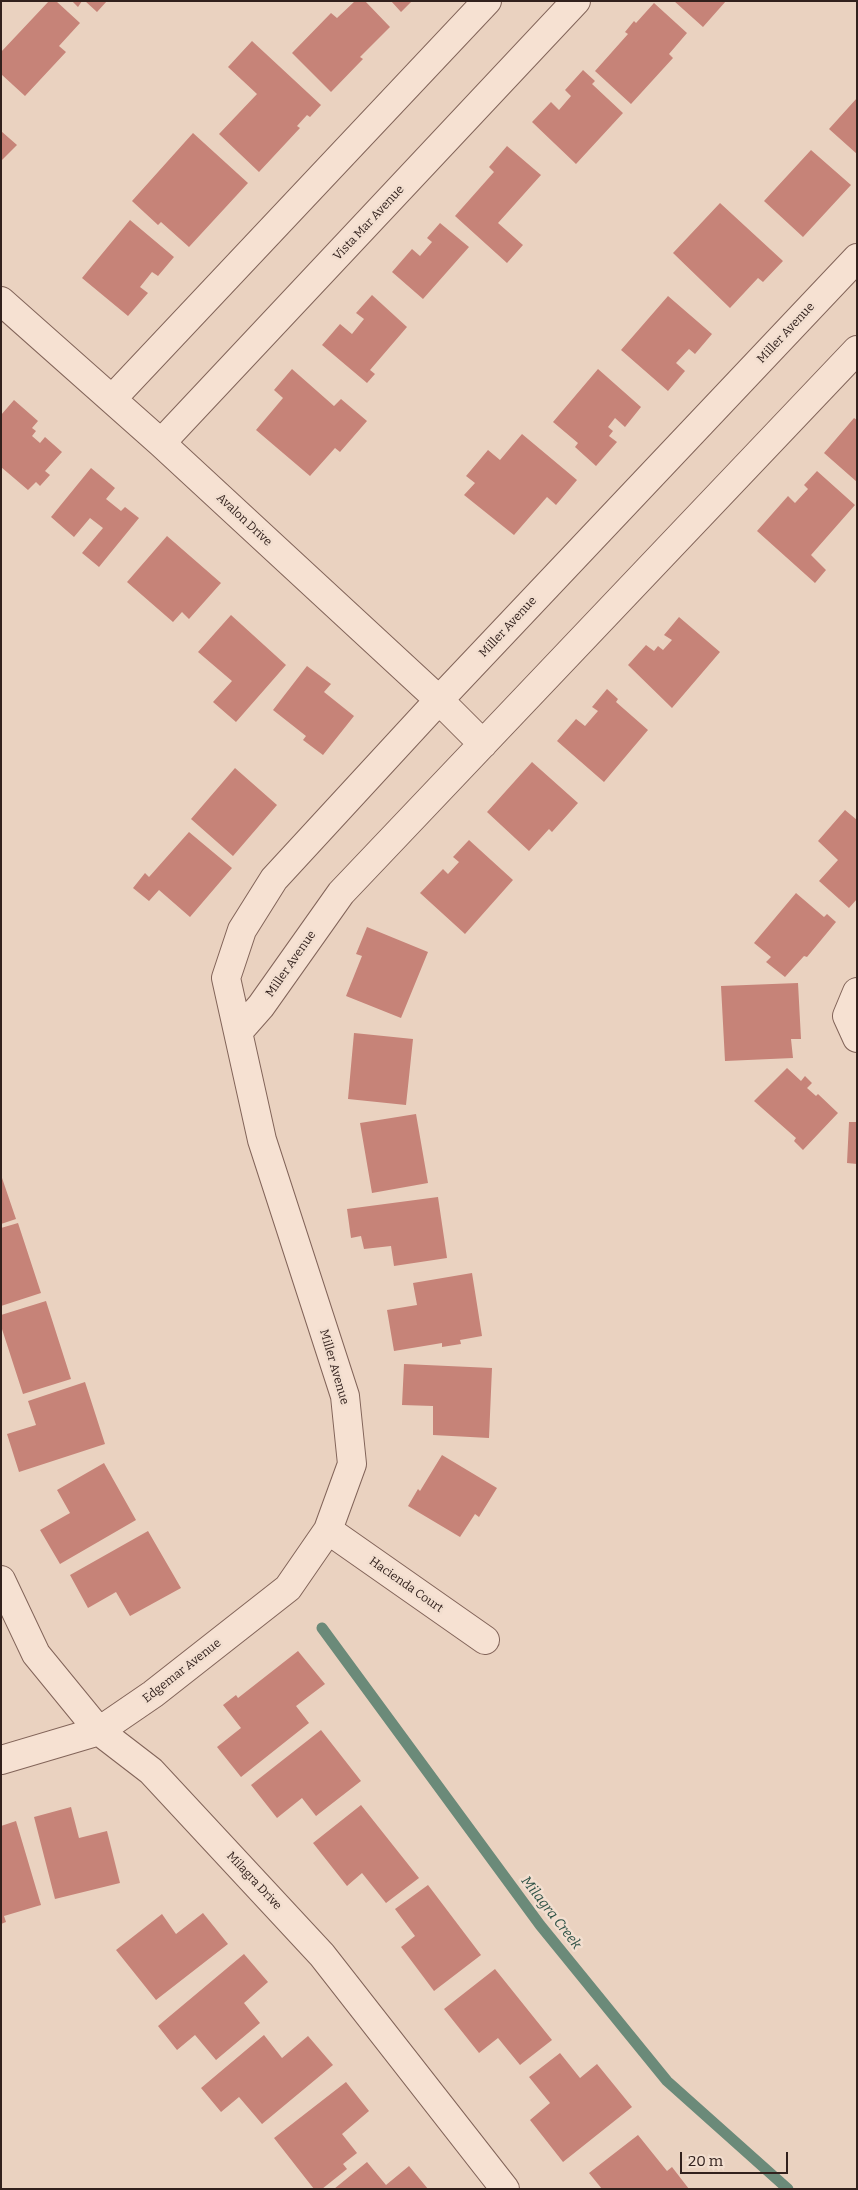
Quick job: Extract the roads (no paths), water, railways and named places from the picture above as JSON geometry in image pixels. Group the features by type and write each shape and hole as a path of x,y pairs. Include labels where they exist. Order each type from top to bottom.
{"street":[{"path":"112,399 487,1"},
{"name":"Vista Mar Avenue","path":"161,443 576,1"},
{"name":"Miller Avenue","path":"328,1530 352,1464 345,1396 262,1140 226,978 242,930 274,879 439,700 857,258"},
{"name":"Avalon Drive","path":"1,300 161,443 439,700 483,744"},
{"name":"Miller Avenue","path":"238,1030 261,1006 342,893 857,350"},
{"path":"857,992 847,1016 857,1038"},
{"name":"Hacienda Court","path":"328,1530 485,1640"},
{"name":"Edgemar Avenue","path":"1,1760 100,1731 154,1694 288,1588 328,1530"},
{"name":"Milagra Drive","path":"1,1580 36,1654 100,1731 151,1771 322,1955 505,2189"}],"waterway":[{"name":"Milagra Creek","path":"322,1628 540,1925 667,2081 788,2189"}]}
